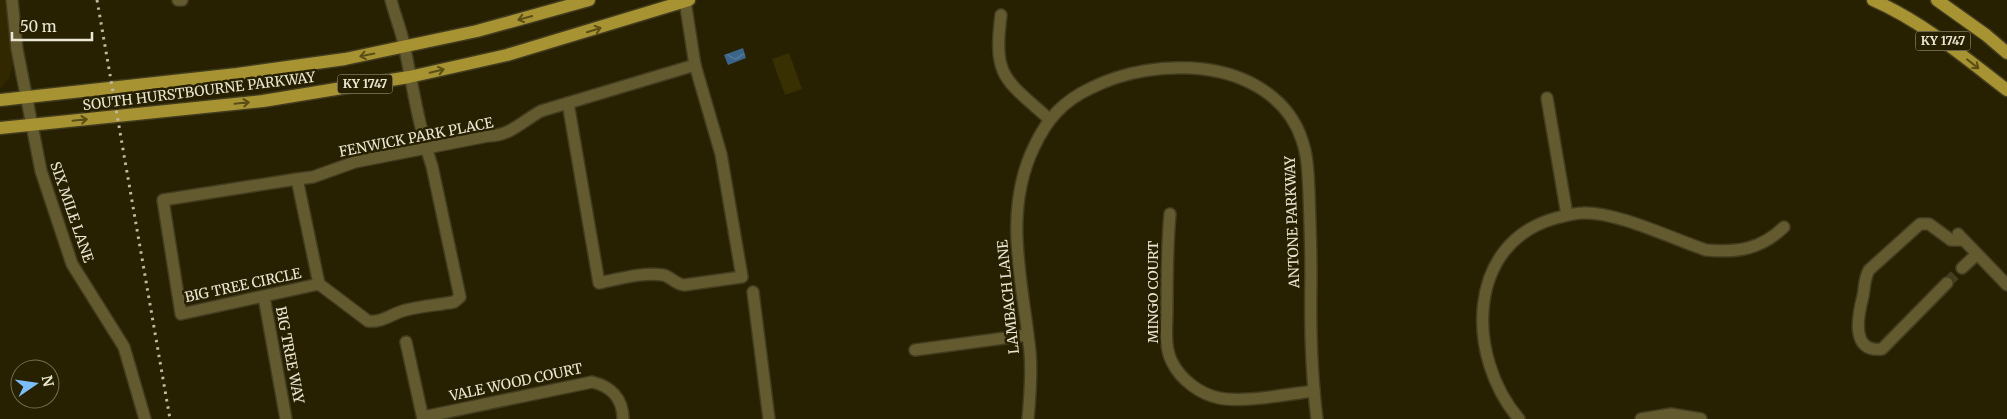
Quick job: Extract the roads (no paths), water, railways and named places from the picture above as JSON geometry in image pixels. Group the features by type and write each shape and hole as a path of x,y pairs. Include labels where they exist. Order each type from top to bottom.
{"main road":[{"name":"SOUTH HURSTBOURNE PARKWAY","path":"0,100 237,74 345,59 486,28 589,0"},
{"name":"KY 1747","path":"1873,0 1898,11 1932,32 2007,90"},
{"name":"KY 1747","path":"1937,0 1986,35 2007,53"},
{"name":"SOUTH HURSTBOURNE PARKWAY","path":"0,128 263,101 409,77 507,55 687,1"}],"street":[{"name":"SIX MILE LANE","path":"12,0 17,49 41,171 72,264 124,347 145,419"},
{"path":"319,284 368,321 374,322 404,310 454,302 460,297 432,166 409,77 405,47 391,0"},
{"path":"568,103 599,283 648,275 666,275 670,280 684,285 742,277 721,154 695,65 687,1"},
{"path":"1001,15 998,41 1001,68 1009,82 1049,119"},
{"name":"FENWICK PARK PLACE","path":"163,200 313,177 355,162 488,136 501,136 541,111 695,65"},
{"name":"ANTONE PARKWAY","path":"1049,119 1071,99 1102,83 1134,72 1174,68 1224,72 1260,87 1281,105 1302,138 1308,165 1311,240 1310,337 1317,419"},
{"path":"1547,98 1567,215"},
{"name":"LAMBACH LANE","path":"1028,419 1031,379 1017,253 1017,204 1027,161 1049,119"},
{"name":"BIG TREE CIRCLE","path":"163,200 181,314 319,284 297,179"},
{"path":"1519,419 1500,391 1488,363 1482,335 1484,297 1489,279 1496,265 1513,242 1526,232 1544,222 1567,215 1582,213 1605,215 1706,250 1720,251 1764,243 1784,226"},
{"name":"MINGO COURT","path":"1170,214 1167,250 1167,338 1172,362 1182,376 1192,386 1206,394 1219,398 1240,399 1314,391"},
{"path":"1947,283 1882,349 1874,350 1866,345 1859,335 1857,326 1858,311 1863,293 1864,278 1868,270 1920,224 1929,224 1950,240 1959,236 2007,285"},
{"path":"1962,268 1976,255"},
{"path":"753,292 769,419"},
{"name":"BIG TREE WAY","path":"264,297 286,419"},
{"path":"914,350 1027,335"},
{"path":"406,342 423,418"},
{"name":"VALE WOOD COURT","path":"423,418 592,382 602,384 616,395 621,404 623,419"},
{"path":"1641,419 1671,414 1702,419"}],"water":[{"path":"743,48 746,58 728,65 724,55"}],"tunnel":[{"path":"1947,283 1962,268"}],"railway":[{"path":"97,0 170,419"}]}
